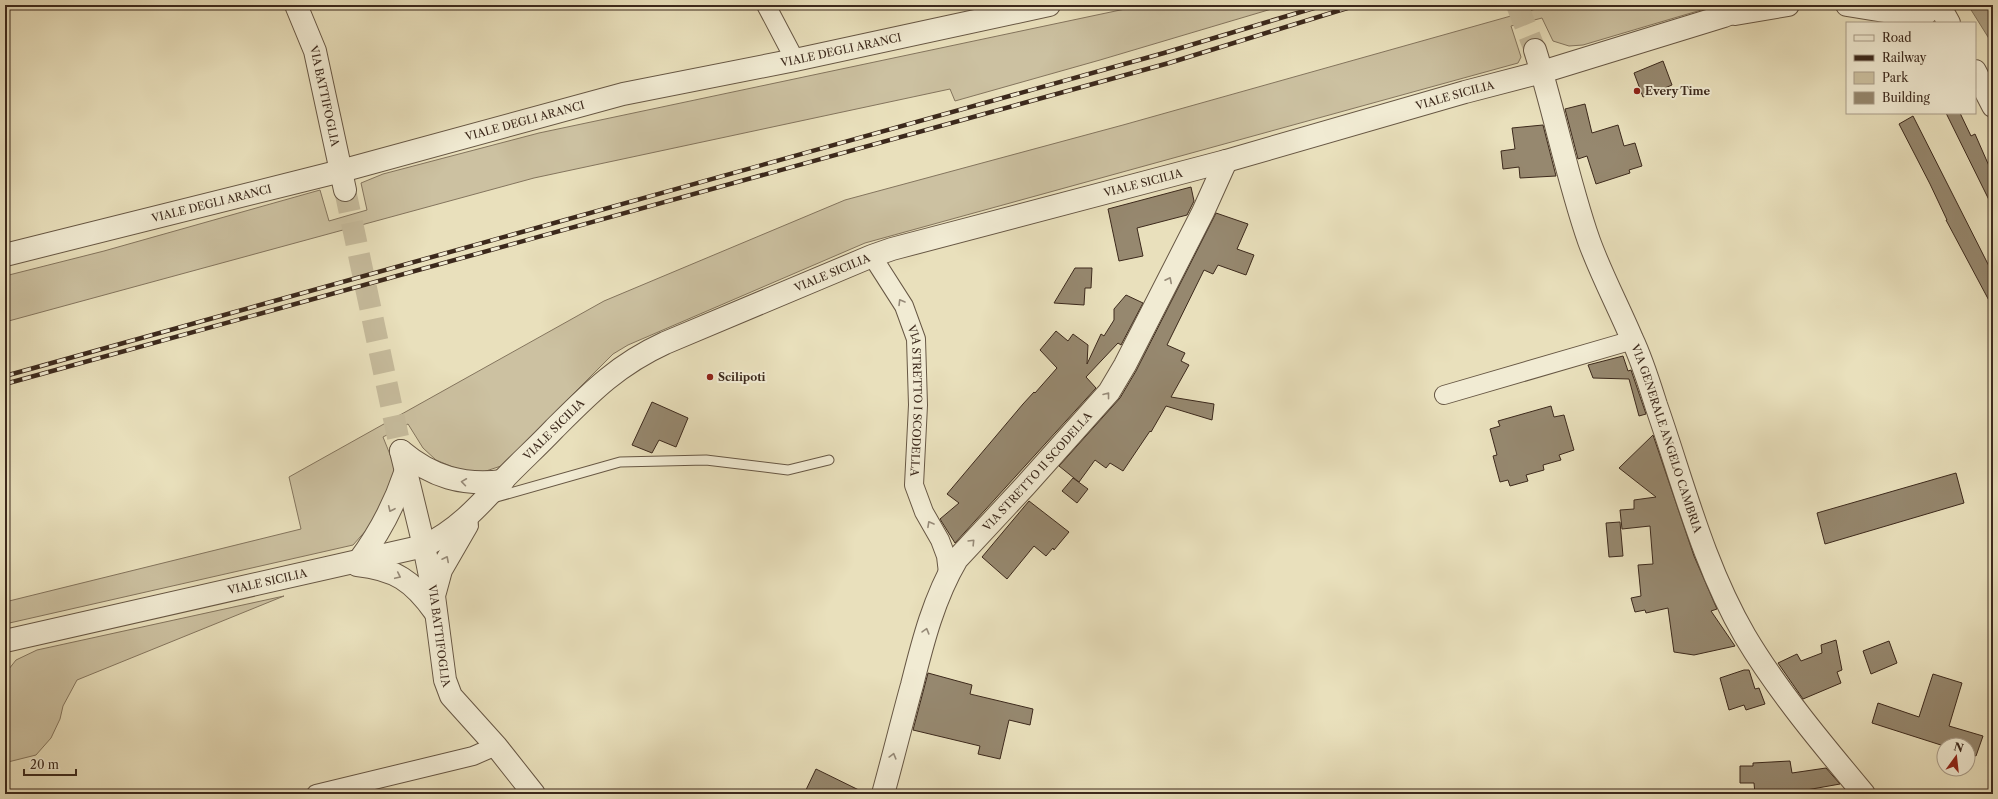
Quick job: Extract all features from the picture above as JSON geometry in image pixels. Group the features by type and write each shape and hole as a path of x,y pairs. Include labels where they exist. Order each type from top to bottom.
{"street":[{"name":"VIA BATTIFOGLIA","path":"296,5 315,51 343,181"},
{"path":"766,5 795,60"},
{"name":"VIALE DEGLI ARANCI","path":"5,255 343,181 623,94 795,60 1049,5"},
{"path":"1724,16 1750,5"},
{"path":"1724,16 1788,5"},
{"path":"1859,6 1915,16 1925,14 1935,5"},
{"path":"1939,5 1948,22"},
{"path":"1859,6 1899,22"},
{"name":"VIALE SICILIA","path":"5,641 424,546 440,538 481,505 607,377 641,354 872,256 1226,161 1465,92 1542,72 1724,16"},
{"name":"VIA GENERALE ANGELO CAMBRIA","path":"1535,50 1583,225 1599,267 1633,340 1688,502 1710,562 1729,606 1756,654 1774,680 1864,794"},
{"path":"1977,77 1993,106"},
{"name":"VIA STRETTO II SCODELLA","path":"883,794 927,627 948,573 957,559 1110,392 1204,212 1226,161"},
{"name":"VIA STRETTO I SCODELLA","path":"872,256 904,306 916,339 918,405 914,485 924,512 940,540 946,556 948,573"},
{"path":"1444,395 1633,340"},
{"name":"VIA BATTIFOGLIA","path":"503,481 478,483 448,479 415,463 401,451 405,473 424,546 435,604 445,680 451,696 496,746 534,794"},
{"path":"405,473 381,530 353,563 372,567 405,579 435,604"},
{"path":"435,604 441,570 481,505"},
{"path":"316,794 473,756 496,746"}],"lane":[{"path":"481,505 620,462 706,460 788,470 829,460"}],"green space":[{"path":"1144,5 1285,5 955,101 950,89 534,178 5,322 5,276 104,251 320,190 329,221 367,210 361,183 383,174 539,133"},
{"path":"1550,5 1718,5 1583,45 1569,46 1553,41 1542,18 1511,26 1521,57 1518,63 865,243 628,345 613,354 501,466 483,472 460,470 436,460 423,448 408,424 383,437 395,467 392,484 369,527 353,545 5,624 5,602 301,529 289,477 604,301 845,200 1123,125"},
{"path":"284,596 77,680 63,706 60,719 51,738 36,755 8,762 5,748 5,674 16,660 37,650"}],"shaded area":[{"path":"1968,5 1993,5 1993,45"}],"building":[{"path":"1663,61 1672,85 1643,97 1634,73"},
{"path":"1585,104 1592,133 1618,125 1624,146 1635,143 1642,166 1629,170 1630,173 1596,184 1587,156 1578,159 1565,109"},
{"path":"1946,114 1960,114 1971,136 1975,134 1993,175 1993,208"},
{"path":"1913,116 1993,274 1993,308 1946,220 1930,184 1899,124"},
{"path":"1543,125 1556,176 1520,178 1519,167 1503,169 1501,151 1515,149 1512,128"},
{"path":"1191,187 1194,201 1187,215 1137,228 1143,256 1119,261 1108,209"},
{"path":"1216,213 1248,224 1237,249 1254,255 1246,275 1218,265 1213,274 1204,270 1167,345 1185,353 1181,361 1189,365 1171,397 1214,404 1212,420 1166,406 1151,432 1150,431 1123,471 1110,463 1106,468 1095,460 1079,482 1059,466 1120,398 1136,371"},
{"path":"1075,268 1092,268 1091,288 1085,288 1084,305 1054,303"},
{"path":"1126,295 1143,303 1121,345 1118,343 1086,377 1096,388 955,543 940,519 959,503 947,494 1023,404 1057,368 1040,350 1056,331 1068,341 1073,334 1088,345 1087,364 1101,334 1104,336 1114,320 1114,309"},
{"path":"1623,356 1628,371 1631,370 1646,414 1639,416 1629,379 1593,378 1588,365"},
{"path":"652,402 688,418 676,447 659,440 652,453 632,445"},
{"path":"1551,406 1554,417 1564,415 1574,450 1559,455 1561,460 1543,465 1544,470 1526,475 1528,481 1510,486 1508,480 1500,482 1493,456 1497,455 1490,429 1500,426 1498,421"},
{"path":"1653,435 1694,556 1717,609 1711,611 1735,646 1694,655 1674,652 1668,608 1646,613 1645,610 1635,612 1631,598 1641,596 1638,565 1653,564 1650,526 1622,529 1620,510 1634,509 1634,500 1656,497 1619,468"},
{"path":"1956,473 1964,503 1825,544 1817,513"},
{"path":"1073,478 1088,489 1077,503 1062,491"},
{"path":"1029,501 1069,532 1054,550 1053,548 1046,556 1034,546 1007,579 982,557"},
{"path":"1620,522 1623,556 1609,557 1606,523"},
{"path":"1836,640 1842,670 1837,672 1841,683 1803,699 1778,663 1797,654 1801,661 1822,653 1821,645"},
{"path":"1889,641 1897,663 1871,674 1863,651"},
{"path":"1744,670 1749,670 1755,689 1759,688 1765,704 1746,710 1744,705 1729,710 1720,678"},
{"path":"928,673 972,685 970,694 1033,709 1030,725 1009,720 1000,759 978,754 980,746 913,730"},
{"path":"1933,674 1962,683 1949,726 1983,736 1976,756 1976,737 1936,737 1936,743 1872,723 1878,703 1919,717"},
{"path":"1790,761 1792,773 1826,768 1840,784 1784,794 1755,794 1754,783 1740,783 1740,766 1753,766 1753,763"},
{"path":"816,769 867,794 804,794"}],"tunnel":[{"path":"1517,5 1535,50"},
{"path":"345,190 401,451"}],"railway":[{"path":"5,376 1164,53 1324,5"},
{"path":"5,384 1169,63 1357,5"}],"place":[{"name":"Every Time","path":"1637,91"},
{"name":"Scilipoti","path":"710,377"}]}
